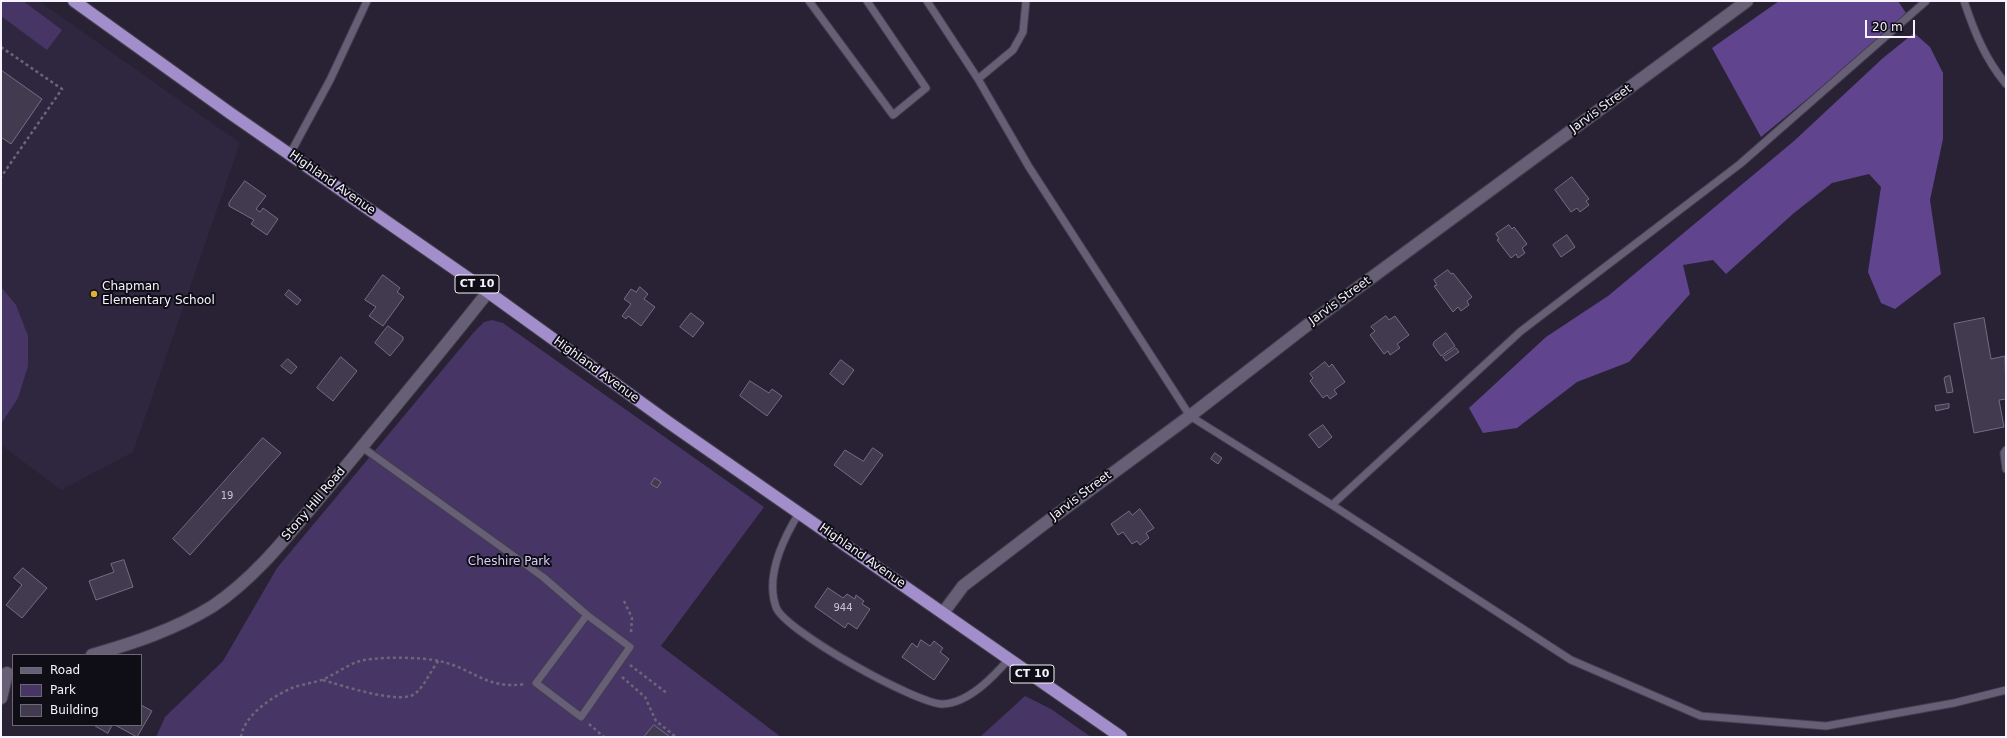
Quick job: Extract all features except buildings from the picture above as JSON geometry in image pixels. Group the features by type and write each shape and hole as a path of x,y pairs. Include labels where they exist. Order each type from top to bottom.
{"highway":[{"name":"Highland Avenue","path":"74,1 230,113 488,292 661,417 1121,737"}],"street":[{"name":"Jarvis Street","path":"943,613 963,586 978,574 1190,416 1310,322 1747,1"},
{"name":"Stony Hill Road","path":"96,654 132,644 182,622 212,606 232,592 270,555 362,447 488,292"},
{"path":"1,698 7,673"}],"lane":[{"path":"290,154 326,87 366,1"},
{"path":"809,1 893,115 926,88 868,1"},
{"path":"928,1 978,79 1029,167 1190,416 1332,505 1570,660 1701,716 1826,726 1954,703 2006,690"},
{"path":"978,79 1013,50 1023,32 1026,1"},
{"path":"1332,505 1521,331 1740,164 1926,1"},
{"path":"1964,1 1974,33 1992,68 2006,84"},
{"path":"362,447 543,576 587,615 630,647 581,717 536,683 587,615"},
{"path":"2006,450 2004,453 2006,469"},
{"path":"799,513 790,528 772,579 772,595 776,609 788,621 830,650 880,680 916,696 943,704 968,696 996,674 1009,659"}],"path":[{"path":"1,46 62,89 1,176"},
{"path":"624,602 631,614 633,624 633,629 626,644"},
{"path":"622,659 668,694"},
{"path":"241,737 242,731 249,719 277,696 292,688 322,680 356,662 366,660 439,660 488,682 503,686 536,683"},
{"path":"322,680 380,696 411,697 416,693 439,660"},
{"path":"614,670 637,688 645,697 656,721 676,737"},
{"path":"581,717 604,737"}],"shaded area":[{"name":"Chapman Elementary School","path":"1,1 39,1 240,143 133,452 61,490 1,445"},
{"path":"1779,1 1898,1 1908,16 1761,137 1712,48"},
{"path":"1914,33 1930,47 1943,73 1943,139 1930,200 1941,274 1895,309 1881,303 1868,272 1881,187 1869,174 1832,183 1794,213 1726,274 1713,260 1683,265 1690,294 1629,362 1577,382 1517,428 1483,433 1469,408 1546,337 1608,296 1794,141 1883,58"}],"green space":[{"path":"1,1 23,1 62,30 47,50 1,16"},
{"path":"1,287 16,305 28,336 28,366 18,398 1,424"},
{"name":"Cheshire Park","path":"492,320 503,323 764,507 661,646 781,737 156,737 165,717 223,661 277,568 474,332 484,322"},
{"path":"1025,696 1051,709 1091,737 980,737"}],"place":[{"name":"Chapman Elementary School","path":"94,294"}]}
